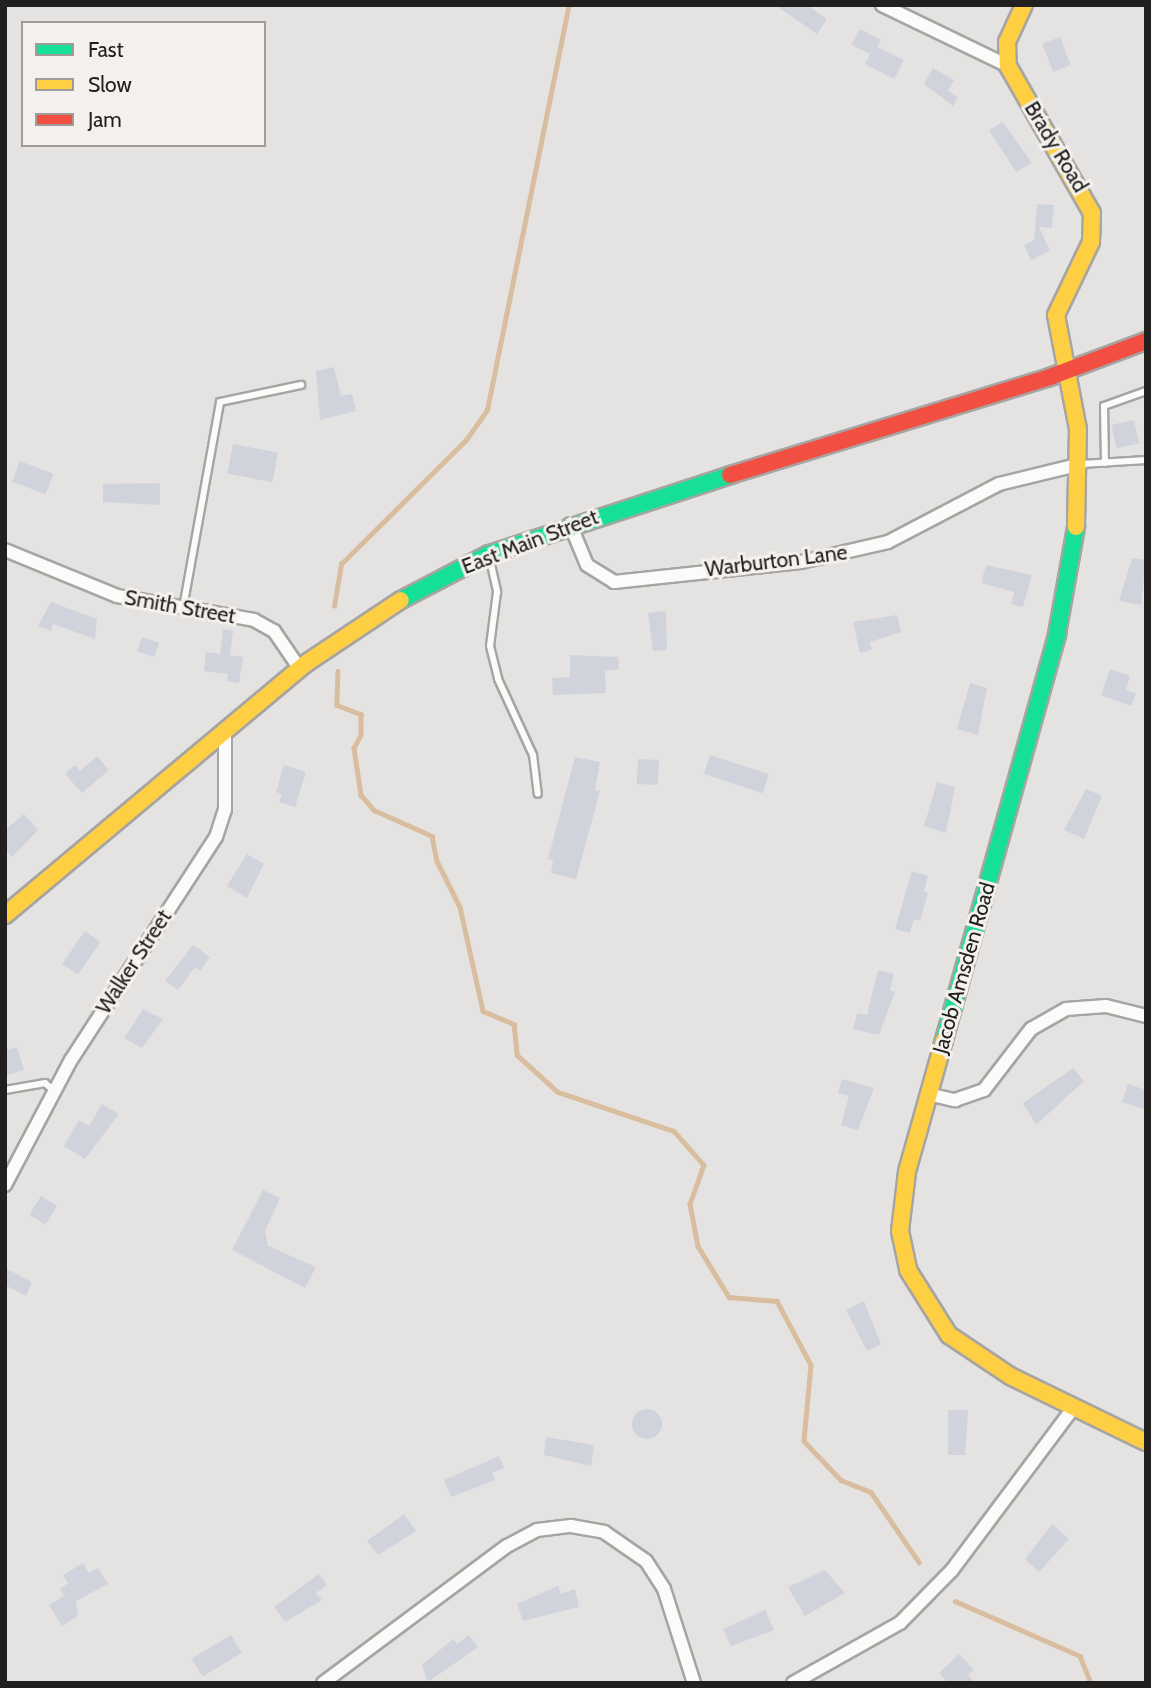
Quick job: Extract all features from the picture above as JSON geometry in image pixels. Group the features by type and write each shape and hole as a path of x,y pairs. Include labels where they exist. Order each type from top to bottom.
{"street":[{"path":"882,5 1008,66 1007,42 1024,5"},
{"name":"Brady Road","path":"1008,66 1092,213 1091,242 1057,305 1069,369"},
{"name":"East Main Street","path":"5,915 300,669 427,583 489,554 570,524 1069,369 1146,341"},
{"name":"Jacob Amsden Road","path":"1069,369 1081,464 1076,533 1057,634 902,1192 900,1231 908,1269 949,1335 988,1364 1146,1442"},
{"name":"Warburton Lane","path":"570,524 587,565 614,582 801,562 888,542 999,484 1081,464"},
{"name":"Smith Street","path":"5,550 117,596 183,610 254,620 274,631 300,669"},
{"name":"Walker Street","path":"5,1185 54,1091 216,837 225,810 225,730"},
{"path":"928,1094 955,1100 984,1090 1031,1029 1066,1009 1106,1006 1146,1016"},
{"path":"793,1683 900,1623 951,1570 1074,1407"},
{"path":"323,1683 507,1546 537,1530 571,1526 604,1532 646,1561 664,1589 694,1683"}],"lane":[{"path":"183,610 220,402 301,385"},
{"path":"1105,463 1104,406 1146,391"},
{"path":"1081,464 1146,460"},
{"path":"489,554 497,593 490,646 498,679 533,755 538,794"},
{"path":"5,1090 45,1083 54,1091"}],"building":[{"path":"775,5 807,5 827,19 817,34"},
{"path":"860,29 881,40 877,47 904,60 894,79 865,64 870,54 851,45"},
{"path":"1060,37 1071,65 1053,72 1042,44"},
{"path":"933,68 954,80 948,91 958,97 953,106 924,84"},
{"path":"1003,122 1032,163 1016,172 989,130"},
{"path":"1037,204 1054,205 1052,228 1039,227 1050,251 1031,260 1024,245 1034,240"},
{"path":"334,367 341,396 352,394 356,411 320,420 316,371"},
{"path":"1134,420 1139,443 1116,448 1112,425"},
{"path":"233,444 278,453 272,482 227,473"},
{"path":"20,461 54,474 46,494 12,482"},
{"path":"160,483 160,505 103,502 103,484"},
{"path":"1132,558 1146,560 1141,605 1119,601"},
{"path":"986,565 1032,575 1023,607 1011,604 1014,592 981,583"},
{"path":"51,602 97,619 95,639 53,624 51,631 38,626"},
{"path":"666,611 667,650 653,651 648,613"},
{"path":"897,615 901,632 870,642 872,650 860,653 853,622"},
{"path":"223,629 233,631 230,655 243,657 239,683 227,681 228,674 204,671 206,652 220,654"},
{"path":"142,637 159,643 154,657 137,651"},
{"path":"570,655 618,657 619,669 605,671 606,693 553,695 552,678 570,677"},
{"path":"1110,669 1130,676 1126,690 1136,693 1131,706 1101,695"},
{"path":"970,683 987,688 978,735 957,729"},
{"path":"710,755 769,774 763,793 704,774"},
{"path":"97,756 109,770 82,793 65,774 75,765 80,771"},
{"path":"575,757 600,762 595,790 600,791 576,879 551,873 553,860 548,859"},
{"path":"638,759 659,760 658,785 637,784"},
{"path":"284,765 306,772 295,807 279,802 282,794 276,792"},
{"path":"937,782 955,787 946,833 924,826"},
{"path":"1086,789 1102,796 1084,839 1064,830"},
{"path":"24,814 38,830 12,857 5,849 5,830"},
{"path":"247,854 264,864 247,898 227,886"},
{"path":"912,871 928,876 924,892 928,893 920,921 914,919 910,933 895,929"},
{"path":"85,931 101,942 78,975 62,964"},
{"path":"193,945 210,957 200,971 195,967 178,990 165,981"},
{"path":"878,970 894,974 890,990 895,992 879,1035 853,1029 857,1013 867,1015"},
{"path":"143,1009 163,1019 142,1048 124,1038"},
{"path":"17,1047 24,1070 5,1076 5,1050"},
{"path":"1073,1068 1084,1081 1036,1125 1023,1103"},
{"path":"842,1079 874,1088 858,1130 841,1125 849,1096 838,1093"},
{"path":"1128,1084 1146,1090 1146,1110 1122,1102"},
{"path":"102,1104 119,1114 85,1159 64,1146 79,1120 89,1126"},
{"path":"263,1190 280,1198 265,1231 268,1246 316,1267 305,1288 232,1250"},
{"path":"41,1196 57,1206 45,1225 29,1215"},
{"path":"5,1268 32,1282 26,1296 5,1285"},
{"path":"864,1301 881,1344 867,1351 846,1310"},
{"path":"647,1409 653,1410 661,1418 661,1430 653,1438 647,1439 641,1438 633,1430 632,1424 633,1418 641,1410"},
{"path":"948,1410 968,1410 965,1455 948,1455"},
{"path":"546,1437 594,1445 591,1466 544,1455"},
{"path":"499,1456 504,1468 492,1473 495,1480 451,1497 444,1480"},
{"path":"404,1514 416,1531 378,1555 367,1541"},
{"path":"1052,1524 1069,1539 1039,1572 1025,1559"},
{"path":"83,1563 89,1573 98,1568 108,1584 76,1601 78,1616 62,1626 49,1605 64,1596 60,1589 68,1583 63,1575"},
{"path":"825,1570 845,1593 805,1616 788,1587"},
{"path":"319,1574 327,1585 316,1593 322,1600 285,1622 274,1607"},
{"path":"558,1586 561,1594 575,1589 579,1607 523,1621 517,1604"},
{"path":"765,1610 774,1630 731,1646 723,1629"},
{"path":"231,1635 242,1653 202,1677 192,1659"},
{"path":"469,1635 478,1647 428,1682 422,1665 453,1639 457,1644"},
{"path":"959,1654 974,1670 968,1675 975,1683 948,1683 939,1673"}],"waterway":[{"path":"334,606 341,564 466,440 487,410 569,5"},
{"path":"338,671 337,705 361,714 361,735 354,748 361,795 374,810 432,836 437,861 460,907 483,1011 514,1024 517,1055 558,1092 674,1131 704,1165 690,1204 698,1246 729,1297 777,1301 811,1365 804,1441 841,1480 871,1492 919,1562"},
{"path":"955,1601 1080,1656 1091,1683"}],"traffic: fast":[{"path":"401,600 489,554 730,475"},
{"path":"944,1040 1057,634 1076,527"}],"traffic: slow":[{"path":"1024,5 1007,42 1008,66 1092,213 1091,242 1056,315 1078,429 1076,527"},
{"path":"5,915 305,664 401,600"},
{"path":"944,1040 907,1172 900,1231 908,1270 949,1335 1010,1376 1146,1442"}],"traffic: jam":[{"path":"730,475 1050,377 1146,341"}]}
